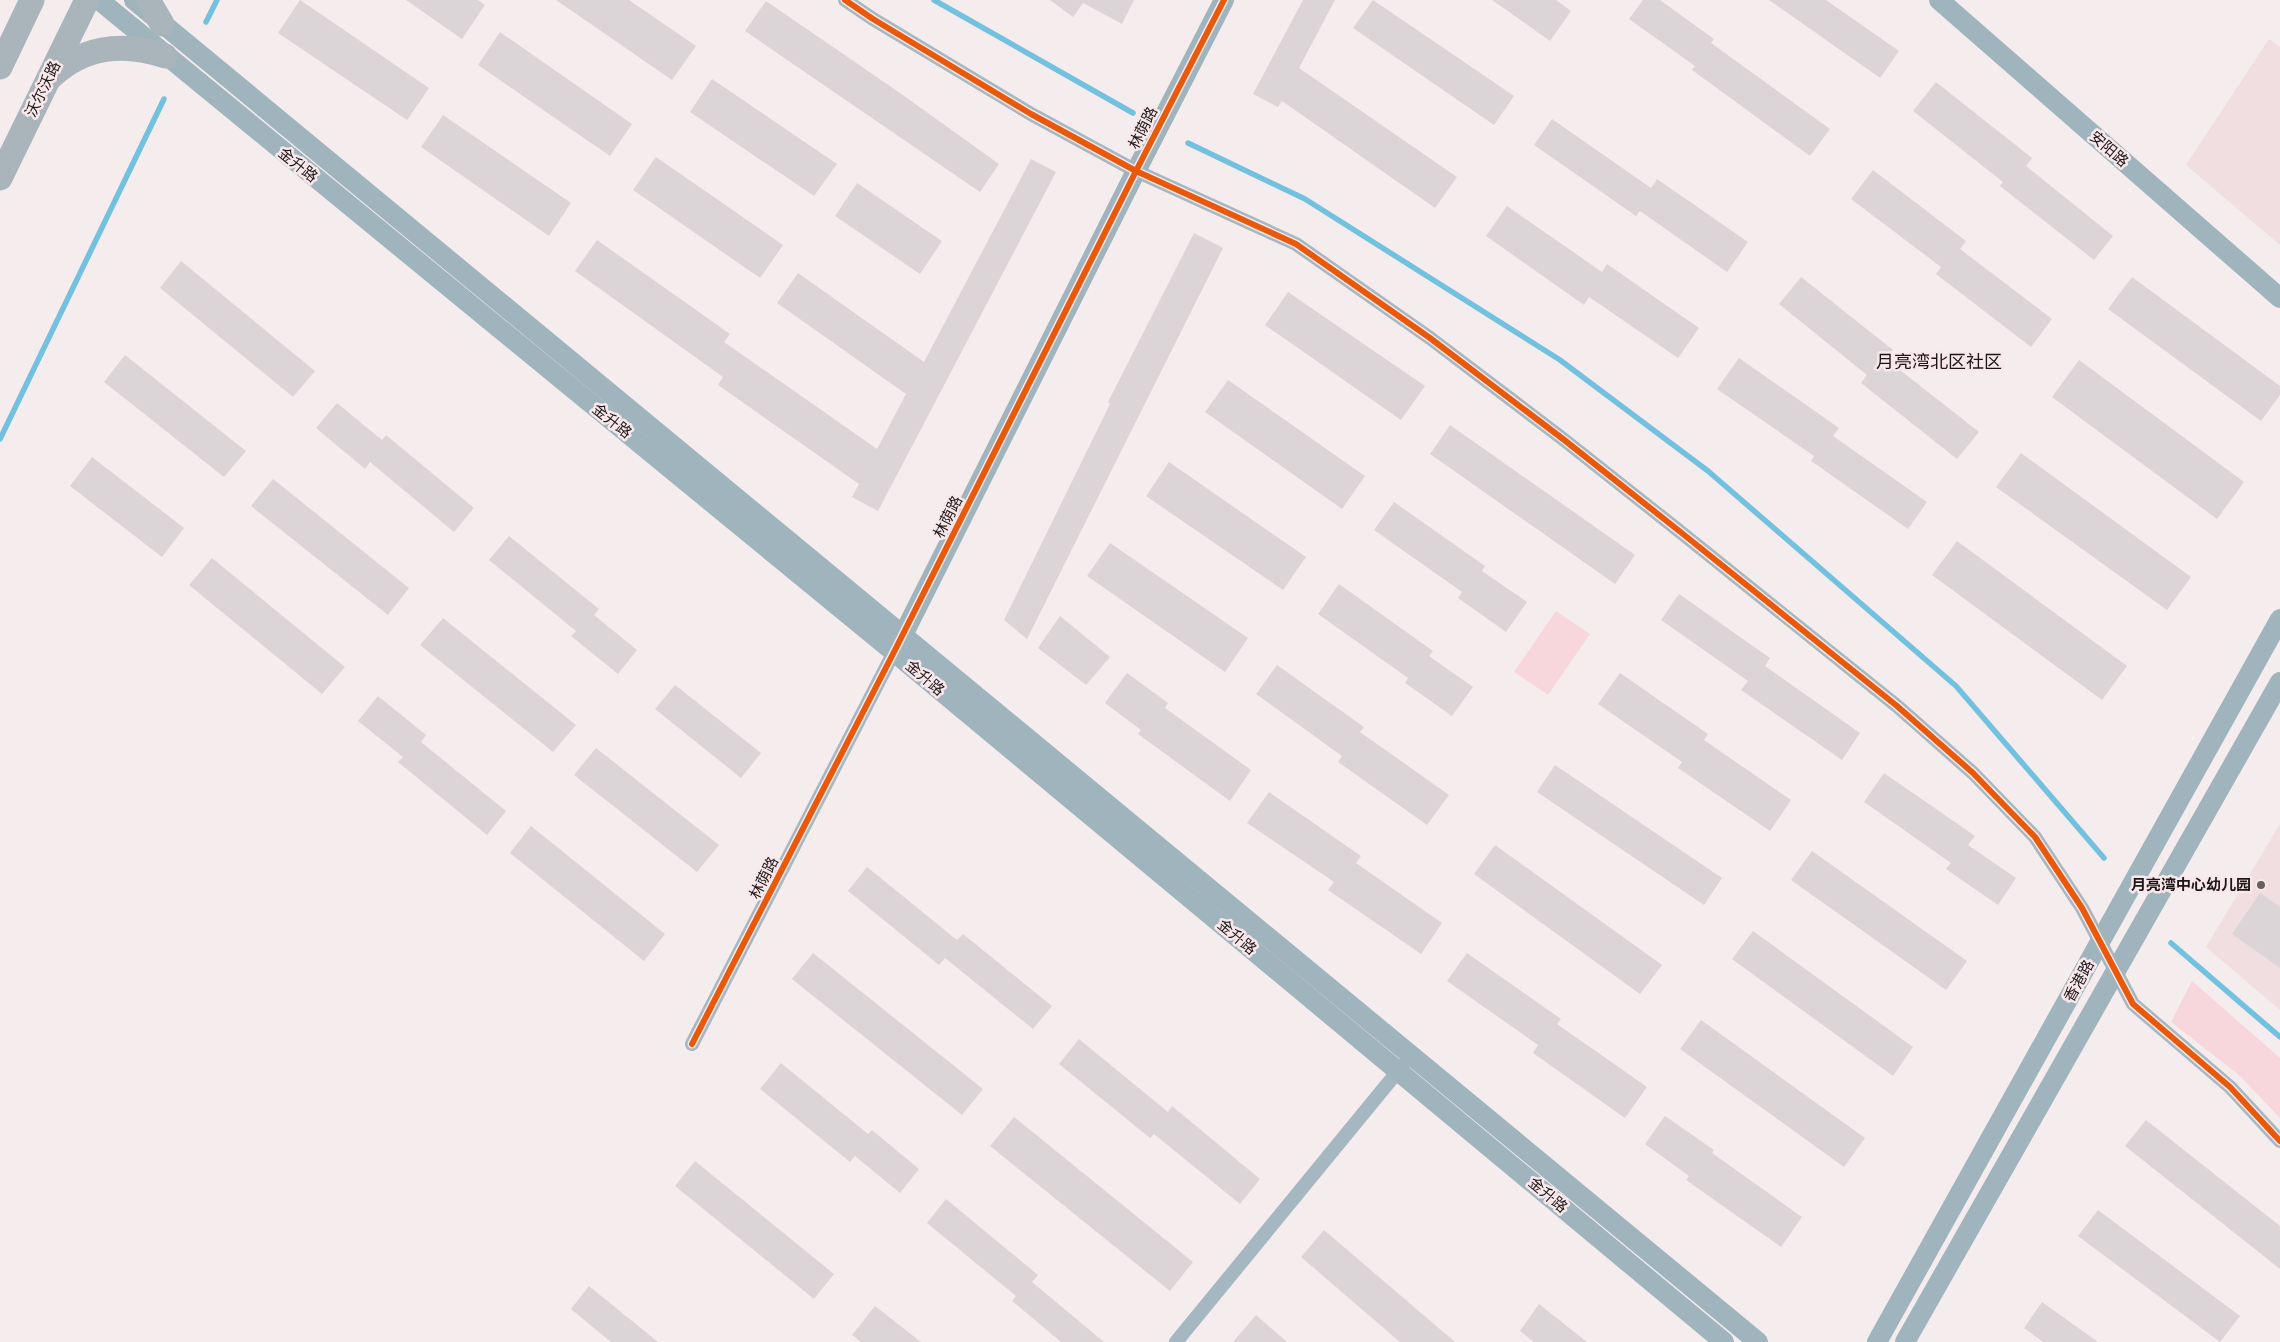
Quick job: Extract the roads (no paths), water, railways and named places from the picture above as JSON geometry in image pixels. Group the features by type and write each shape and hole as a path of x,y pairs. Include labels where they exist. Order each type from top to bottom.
{"highway":[{"path":"4,58 13,15 12,0"},
{"path":"4,58 32,0"},
{"name":"沃尔沃路","path":"0,178 87,0"},
{"path":"148,0 162,24"},
{"path":"48,79 64,65 76,58 102,49 124,47 145,49 165,56"}],"main road":[{"name":"金升路","path":"99,0 165,56 1411,1055 1758,1342"},
{"name":"金升路","path":"134,0 898,644 1398,1070 1724,1342"},
{"name":"林荫路","path":"898,644 1224,0"},
{"name":"安阳路","path":"1939,0 2280,298"},
{"name":"香港路","path":"1877,1342 2280,619"},
{"name":"香港路","path":"1906,1341 2280,682"},
{"path":"1862,1342 1888,1322"}],"street":[{"path":"845,0 873,19 1031,114 1136,171 1296,244 1430,338 1563,439 1784,614 1897,706 1973,773 2035,838 2082,908 2133,1004 2230,1087 2280,1141"},
{"name":"林荫路","path":"692,1044 898,644"},
{"path":"1176,1342 1411,1055"}],"waterway":[{"path":"206,22 217,0"},
{"path":"934,0 1133,113"},
{"path":"0,439 164,99"},
{"path":"1188,143 1305,199 1560,360 1708,471 1956,686 2104,858"},
{"path":"2171,943 2280,1037"}],"place":[{"name":"月亮湾中心幼儿园","path":"2261,885"}],"district":[{"name":"月亮湾北区社区","path":"1939,362"}]}
